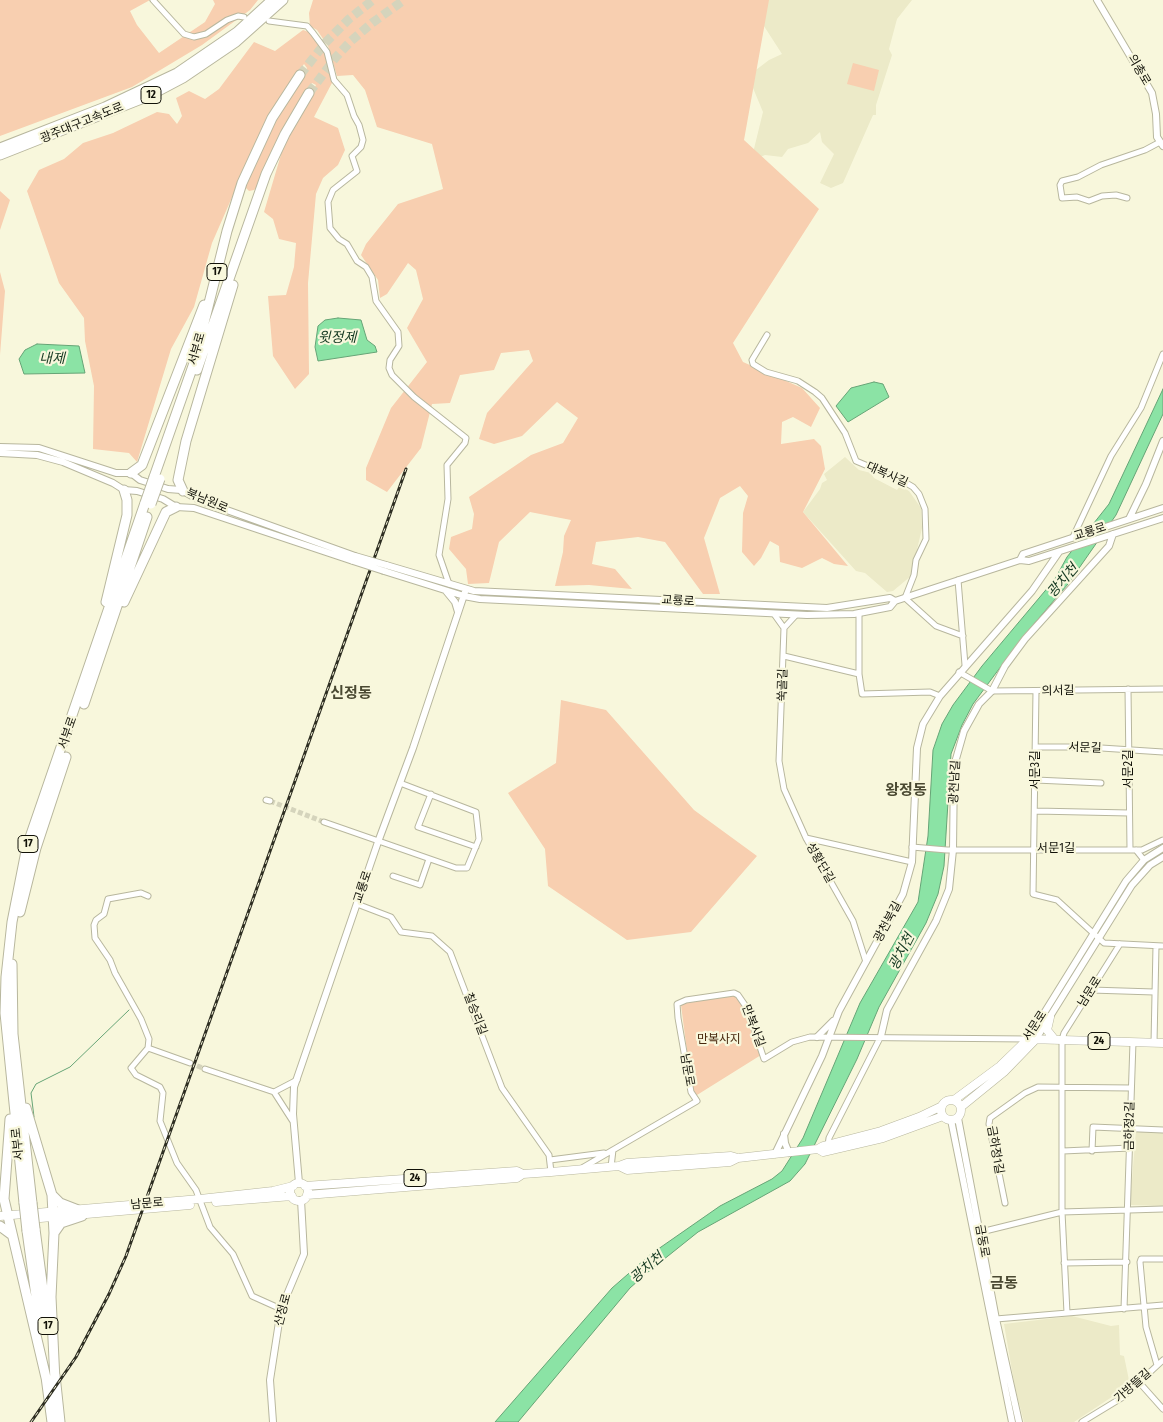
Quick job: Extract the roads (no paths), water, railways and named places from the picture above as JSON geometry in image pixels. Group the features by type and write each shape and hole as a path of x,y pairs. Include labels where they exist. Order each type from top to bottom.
{"highway":[{"name":"광주대구고속도로","path":"0,148 105,107 177,73 237,32 272,0"},
{"name":"광주대구고속도로","path":"0,155 142,99 183,78 236,42 283,0"},
{"name":"서부로","path":"157,478 194,363 227,231 242,183 259,144 281,103 300,75"},
{"name":"서부로","path":"60,1422 51,1381 31,1230 12,1060 6,977 12,922 28,846 87,685 148,503 266,174 285,134 309,93"},
{"path":"184,492 178,480 186,441 266,174"},
{"path":"128,473 142,465 164,412 201,314 219,249 227,231"},
{"path":"87,685 127,515 127,500 123,490"},
{"path":"87,685 166,512 179,507"},
{"path":"12,1060 27,1117 52,1196 54,1233 51,1297 51,1381"},
{"path":"12,1060 10,1126 2,1203 4,1218 12,1235 51,1381"},
{"path":"52,1196 60,1203 80,1213"},
{"path":"54,1233 61,1223 80,1213"},
{"path":"0,1226 12,1235"},
{"name":"서부로","path":"51,1381 52,1422"}],"main road":[{"path":"1050,1017 1047,1030 1058,1040"},
{"name":"24","path":"1032,1039 1163,1043"},
{"name":"서문로","path":"954,1100 980,1083 1032,1039"},
{"name":"서문로","path":"961,1106 1004,1072 1032,1039"},
{"path":"882,1134 942,1106 947,1101 954,1100 961,1106"},
{"name":"금동로","path":"942,1106 951,1118 961,1113 961,1106"},
{"path":"818,1150 828,1145 951,1118"},
{"name":"남문로","path":"201,1202 299,1185 354,1187 517,1178 523,1174 615,1167 627,1170 730,1162 738,1158 790,1152 818,1150 823,1152 882,1134"},
{"path":"292,1196 299,1185 307,1195 301,1200"},
{"name":"남문로","path":"307,1195 354,1187"},
{"name":"남문로","path":"4,1218 292,1196 301,1200"}],"street":[{"path":"153,0 184,34 194,37 206,34 227,20 238,16 244,17"},
{"name":"의총로","path":"1097,0 1151,91 1156,114 1157,137 1162,144"},
{"path":"269,21 307,26 327,52 334,80 348,94 363,140 362,147 352,156 357,171 333,190 328,202 330,228 339,239 347,244 357,261 366,268 372,277 376,301 398,332 399,346 390,360 389,368 392,375 414,397 466,438 465,443 446,465 448,499 439,554 449,584"},
{"path":"1127,198 1116,194 1102,196 1089,201 1077,197 1062,198 1060,185 1062,181 1078,177 1101,165 1162,144"},
{"name":"대복사길","path":"768,335 752,360 753,364 766,372 798,381 815,392 822,398 845,433 856,461 901,480 913,487 919,494 924,509 926,539 916,560 914,575 905,598"},
{"path":"1073,537 1111,456 1141,408 1163,354"},
{"path":"1129,519 1146,484 1163,441"},
{"name":"북남원로","path":"0,446 39,448 116,473 128,473 168,489 184,492 354,559"},
{"name":"북남원로","path":"0,453 37,455 63,462 123,490 137,491 163,499 179,507 194,508 354,559"},
{"path":"123,490 119,480 128,473"},
{"path":"179,507 186,499 184,492"},
{"name":"교룡로","path":"1020,560 1023,554 1163,508"},
{"name":"교룡로","path":"465,593 774,614 859,613 890,607 895,601 958,580 1020,560 1029,562 1163,518"},
{"name":"광천남길","path":"878,1036 887,1010 944,904 948,889 953,774 956,752 970,718 1025,639 1109,546 1113,534"},
{"name":"광천북길","path":"775,1154 822,1056 836,1019 904,894 915,847 917,748 923,724 940,696 962,674 965,666 1032,591 1059,552"},
{"path":"1044,575 1045,556"},
{"path":"354,559 449,584 465,593"},
{"path":"385,568 444,590 465,593"},
{"path":"958,580 965,666"},
{"path":"444,590 456,602 458,614"},
{"name":"교룡로","path":"465,593 827,608 890,598 895,601"},
{"name":"교룡로","path":"299,1185 293,1101 297,1080 465,593"},
{"path":"905,598 936,626 963,636"},
{"path":"859,613 859,674 862,694 930,692 940,696"},
{"path":"774,614 784,628 784,656"},
{"path":"784,628 796,615"},
{"name":"쑥골길","path":"779,762 784,656 859,674"},
{"path":"962,674 989,691"},
{"name":"서문2길","path":"1128,689 1130,750 1129,813 1133,849"},
{"name":"의서길","path":"989,691 1163,689"},
{"name":"서문3길","path":"1035,850 1036,691"},
{"name":"서문길","path":"1036,747 1163,752"},
{"name":"성황단길","path":"779,762 787,799 806,838 853,921 866,963"},
{"path":"1036,780 1101,783"},
{"path":"324,822 429,859 463,869 469,866 479,840 476,812 400,783"},
{"path":"431,794 418,827 476,847"},
{"path":"1036,811 1129,813"},
{"path":"806,838 912,862"},
{"name":"서문1길","path":"915,847 950,850 1133,849 1151,847 1163,840"},
{"name":"서문로","path":"1032,1039 1094,931 1126,881 1144,860 1163,848"},
{"path":"1133,849 1144,860"},
{"path":"1035,850 1034,894 1057,900 1094,931 1100,939 1109,944 1163,946"},
{"name":"서문로","path":"1032,1039 1050,1017 1132,885 1150,866 1163,857"},
{"path":"393,876 420,885 429,859"},
{"path":"148,896 141,893 108,899 104,914 95,922 94,930 96,938 110,960 114,973 141,1019 149,1039 148,1048 131,1068 136,1075 160,1087 163,1093 160,1121 164,1133 178,1163 201,1202 210,1226 233,1254 252,1296 281,1309"},
{"name":"칠승리길","path":"357,904 391,917 401,932 432,936 450,952 502,1088 549,1155 551,1172"},
{"name":"남문로","path":"1058,1040 1120,944"},
{"path":"1154,1043 1156,946"},
{"path":"1091,990 1154,992"},
{"name":"만복사길","path":"680,1002 734,993 738,995 747,1008 764,1058 792,1042 816,1037"},
{"name":"남문로","path":"580,1170 697,1100 691,1092 678,1018 678,1004 680,1002"},
{"path":"816,1037 836,1019"},
{"path":"828,1145 878,1036"},
{"path":"816,1037 878,1036 1032,1039"},
{"path":"1007,1038 1013,1047 1010,1057"},
{"path":"1058,1040 1062,1087 1062,1212 1067,1312"},
{"name":"금하정2길","path":"1124,1308 1133,1042"},
{"path":"148,1048 190,1063"},
{"path":"205,1069 274,1092 294,1122"},
{"path":"274,1092 297,1080"},
{"name":"금하정1길","path":"1005,1204 989,1124 990,1118 1025,1093 1038,1088 1131,1088"},
{"name":"금동로","path":"951,1118 981,1232 996,1319 1019,1422"},
{"name":"금동로","path":"951,1118 1012,1422"},
{"path":"1092,1151 1093,1127 1163,1130"},
{"path":"784,1134 785,1143 790,1152"},
{"path":"1063,1151 1130,1148"},
{"path":"613,1150 615,1167"},
{"path":"550,1160 607,1153"},
{"name":"산정로","path":"273,1422 270,1380 281,1309 304,1254 301,1200"},
{"path":"981,1232 1062,1212 1163,1209"},
{"path":"1144,1307 1141,1259 1163,1259"},
{"path":"1064,1263 1127,1262"},
{"path":"996,1319 1163,1305"},
{"name":"가방뜰길","path":"1144,1307 1146,1327 1157,1365"},
{"name":"가방뜰길","path":"1082,1422 1123,1397 1138,1381 1163,1360"},
{"path":"1138,1381 1163,1409"}],"water":[{"name":"윗정제","path":"338,318 361,320 367,340 375,346 377,352 318,361 315,347 318,326 325,320"},
{"name":"내제","path":"37,344 79,346 85,373 24,374 19,359 25,350"},
{"path":"874,382 883,384 889,397 848,422 836,406 851,388"},
{"name":"광치천","path":"1163,389 1163,414 1116,515 1068,584 1022,638 973,704 962,725 951,754 944,866 938,894 926,923 879,1007 857,1059 805,1164 790,1181 698,1232 648,1272 630,1288 518,1422 495,1422 612,1288 651,1254 720,1206 772,1179 782,1171 803,1138 860,1003 918,902 928,836 933,750 942,724 953,705 982,666 1055,579 1067,557 1109,504"}],"waterway":[{"path":"34,1117 31,1093 36,1084 70,1067 129,1010"}],"tunnel":[{"path":"300,75 326,42 349,19 373,0"},
{"path":"309,93 336,57 351,41 404,0"},
{"path":"270,801 324,822"},
{"path":"190,1063 205,1069"}],"railway":[{"path":"31,1422 76,1357 109,1294 126,1256 406,469"}],"district":[{"name":"신정동","path":"351,694"},
{"name":"왕정동","path":"906,791"},
{"name":"금동","path":"1004,1284"}],"park label":[{"name":"만복사지","path":"719,1040"}]}
